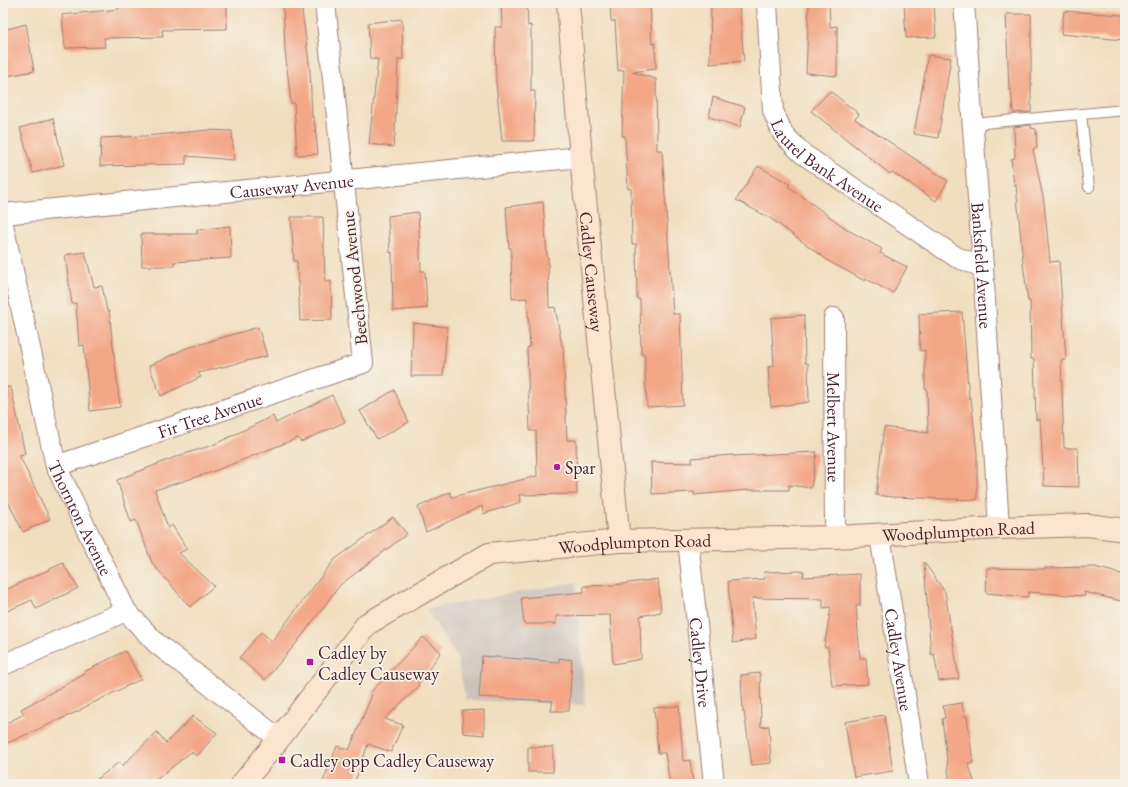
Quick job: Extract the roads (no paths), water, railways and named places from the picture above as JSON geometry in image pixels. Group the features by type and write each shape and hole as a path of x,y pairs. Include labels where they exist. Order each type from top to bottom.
{"main road":[{"name":"Cadley Causeway","path":"568,3 581,157 619,541"},
{"name":"Woodplumpton Road","path":"242,784 279,739 367,624 489,554 619,541 835,537 999,528 1088,525 1125,530"}],"street":[{"name":"Beechwood Avenue","path":"325,3 363,363"},
{"name":"Laurel Bank Avenue","path":"767,3 773,112 783,134 803,154 956,257 983,267"},
{"name":"Banksfield Avenue","path":"964,3 983,267 999,528"},
{"name":"Causeway Avenue","path":"3,214 581,157"},
{"name":"Thornton Avenue","path":"3,225 56,466 126,611 156,643 279,739"},
{"name":"Melbert Avenue","path":"834,318 835,537"},
{"name":"Fir Tree Avenue","path":"56,466 363,363"},
{"name":"Cadley Avenue","path":"880,535 919,784"},
{"name":"Cadley Drive","path":"688,540 714,784"},
{"path":"3,665 126,611"}],"lane":[{"path":"973,124 1125,110"},
{"path":"1081,114 1089,187"}],"place":[{"name":"Spar","path":"557,467"},
{"name":"Cadley by Cadley Causeway","path":"310,662"},
{"name":"Cadley opp Cadley Causeway","path":"282,760"}]}
